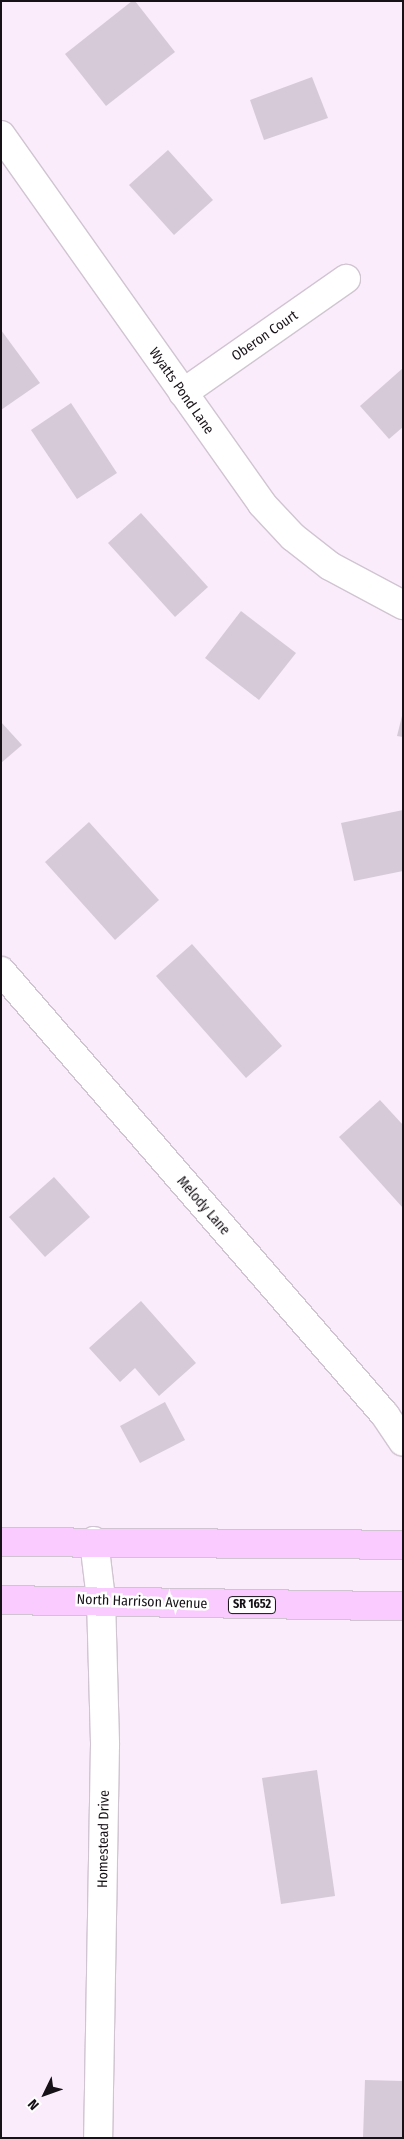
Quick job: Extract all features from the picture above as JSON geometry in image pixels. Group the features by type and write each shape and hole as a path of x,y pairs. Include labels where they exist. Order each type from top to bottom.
{"main road":[{"path":"1,1542 94,1541 403,1545"},
{"name":"North Harrison Avenue","path":"1,1600 101,1599 173,1604 403,1606"}],"street":[{"name":"Wyatts Pond Lane","path":"1,135 256,497 293,537 330,566 403,605"},
{"name":"Oberon Court","path":"183,393 346,279"},
{"name":"Melody Lane","path":"1,972 379,1408 403,1442"},
{"name":"Homestead Drive","path":"94,1541 101,1599 106,1745 98,2138"}],"building":[{"path":"132,1 135,1 175,52 106,106 65,54"},
{"path":"312,77 328,118 264,140 250,100"},
{"path":"168,150 213,200 174,235 129,185"},
{"path":"1,330 40,383 1,410"},
{"path":"403,368 403,427 389,439 360,406"},
{"path":"71,403 117,473 77,499 31,430"},
{"path":"141,513 208,587 175,617 108,543"},
{"path":"241,611 296,653 259,700 205,658"},
{"path":"403,716 403,737 397,736"},
{"path":"1,722 22,745 1,763"},
{"path":"403,810 403,871 354,881 341,823"},
{"path":"89,822 159,900 115,940 45,862"},
{"path":"192,944 282,1046 246,1078 156,976"},
{"path":"380,1100 403,1125 403,1208 339,1137"},
{"path":"54,1177 90,1217 45,1257 9,1217"},
{"path":"141,1301 196,1363 159,1396 135,1368 120,1382 89,1348"},
{"path":"165,1402 185,1440 140,1463 120,1426"},
{"path":"317,1770 335,1896 281,1904 262,1778"},
{"path":"365,2080 403,2081 403,2138 363,2138"}]}
